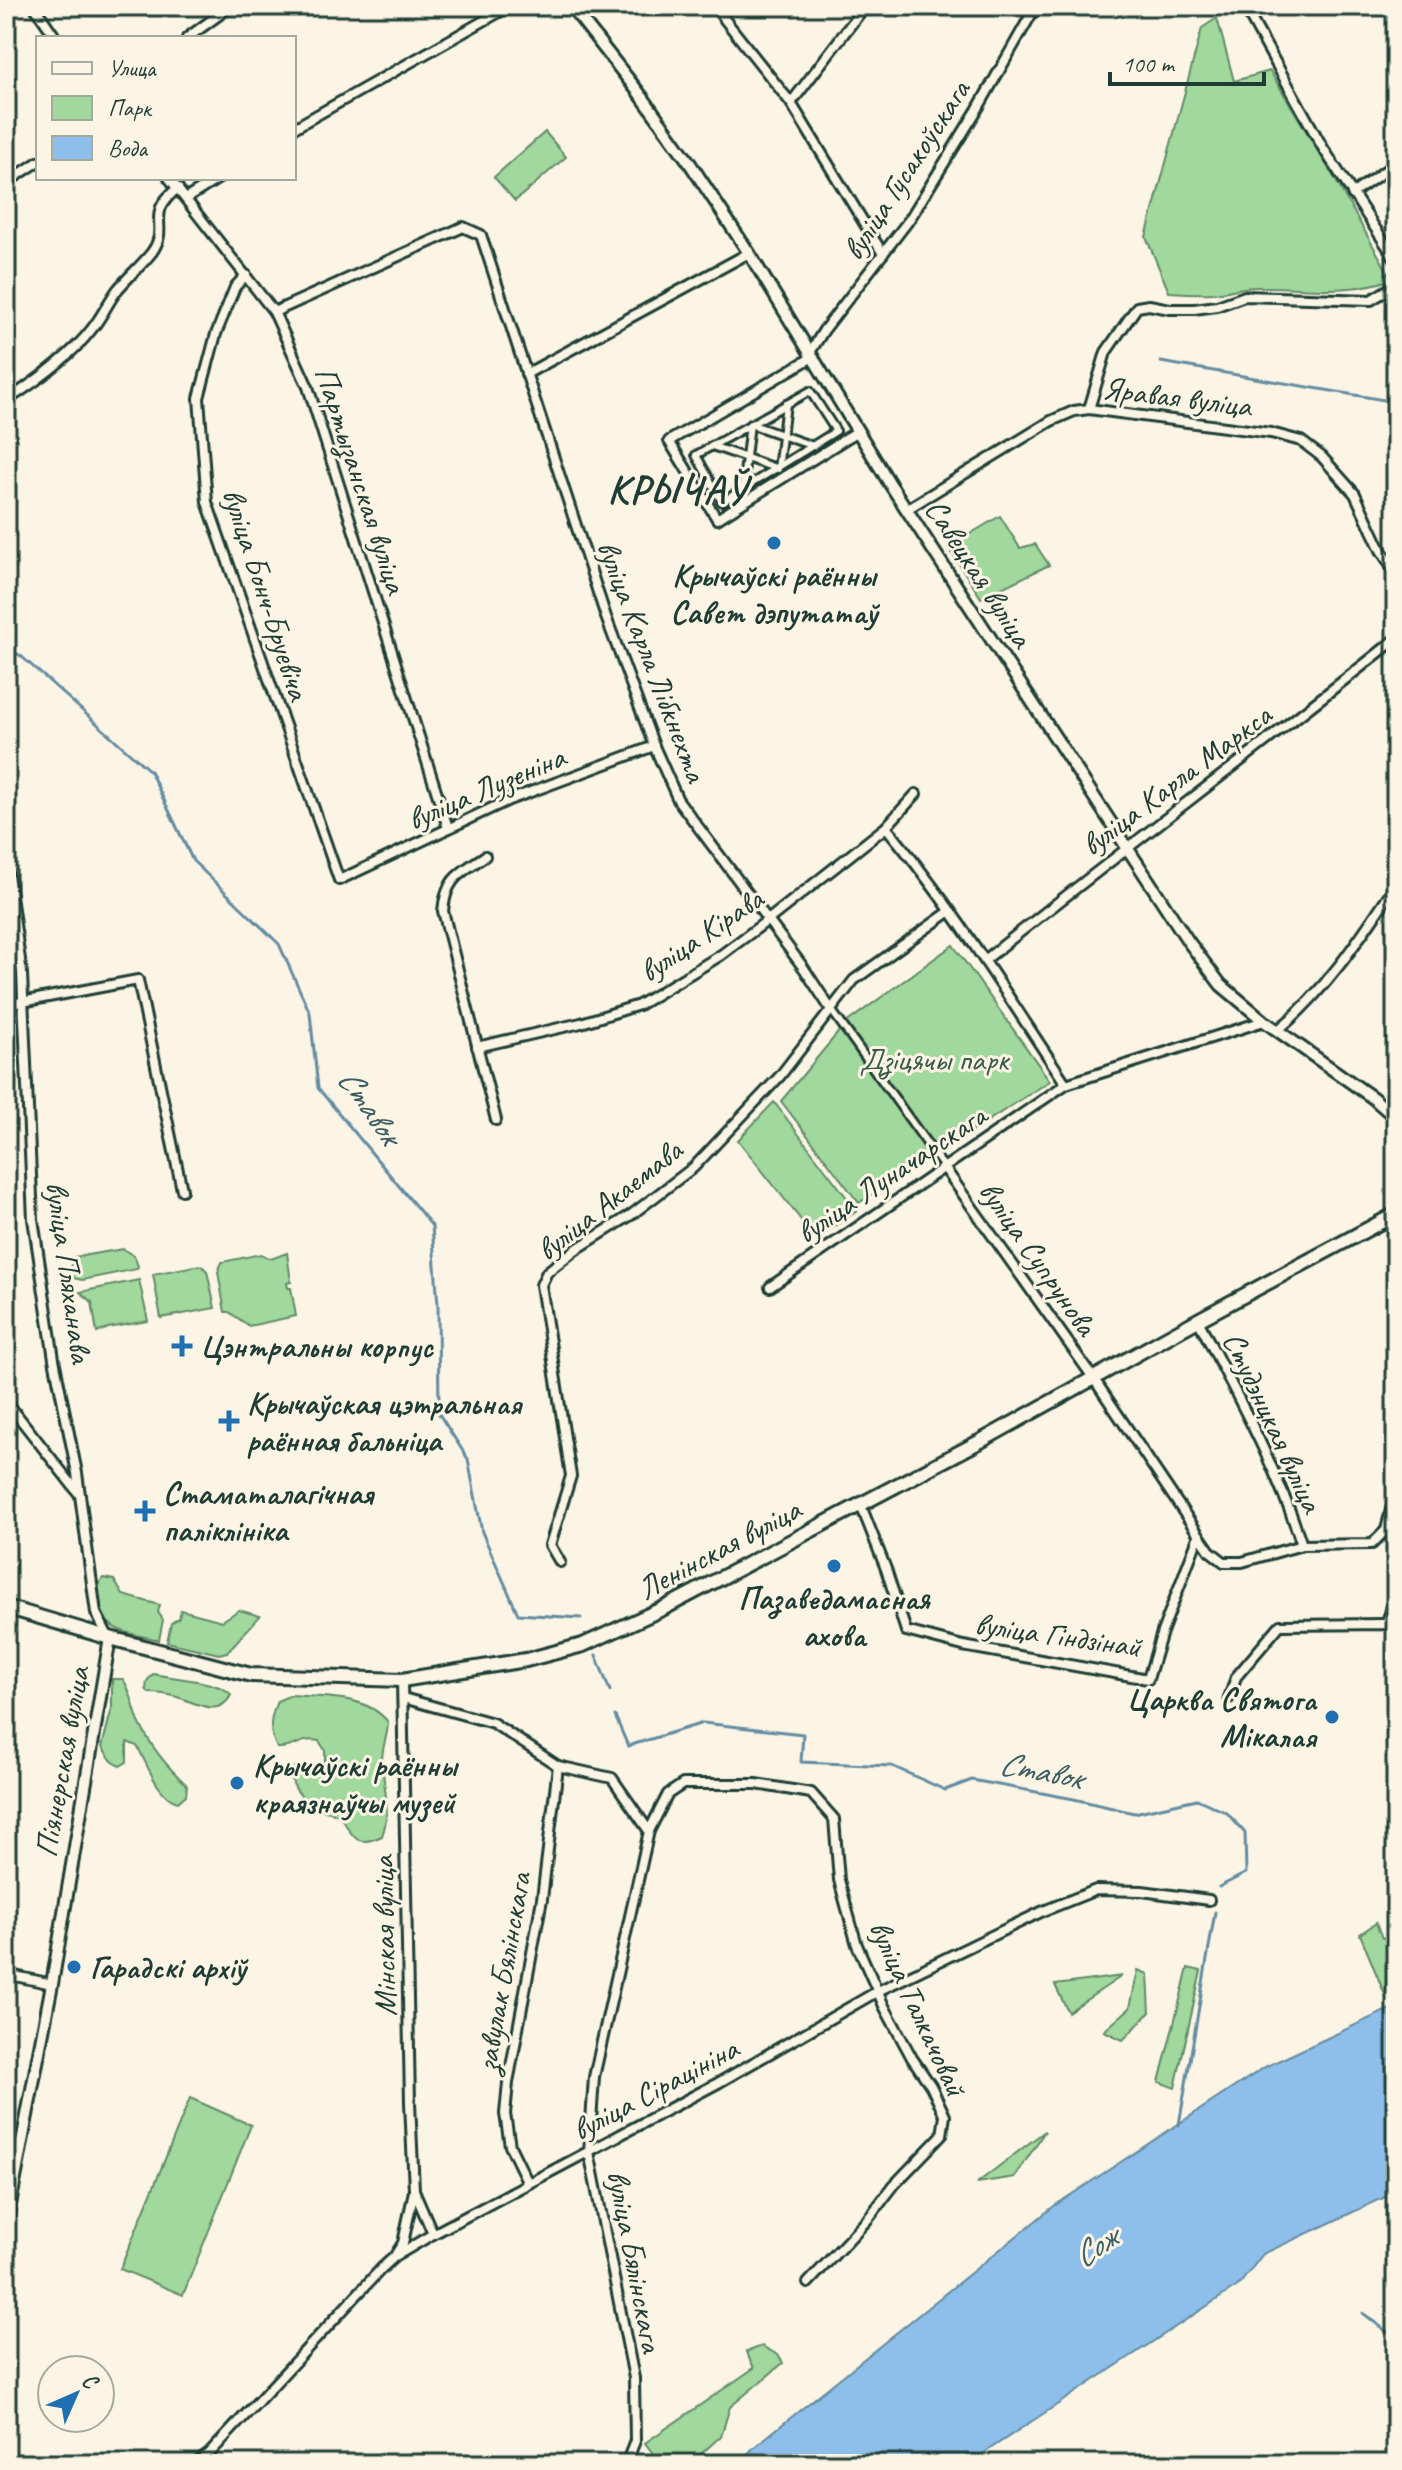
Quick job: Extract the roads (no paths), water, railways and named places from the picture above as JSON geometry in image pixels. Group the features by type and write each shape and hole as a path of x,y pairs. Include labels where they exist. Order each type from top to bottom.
{"main road":[{"name":"Ленінская вуліца","path":"6,1607 251,1675 402,1680 513,1663 583,1645 664,1608 979,1442 1396,1214"}],"street":[{"path":"34,6 55,36"},
{"path":"190,36 231,6"},
{"path":"296,127 510,6"},
{"name":"Савецкая вуліца","path":"571,6 661,122 749,253 907,509 1188,941 1221,985 1264,1021 1373,1098 1396,1118"},
{"path":"714,6 791,103 883,254"},
{"path":"791,103 865,6"},
{"name":"вуліца Гусакоўскага","path":"810,356 824,330 909,220 1036,6"},
{"path":"1244,6 1323,148 1396,260"},
{"path":"6,183 36,163"},
{"path":"1352,194 1396,163"},
{"name":"Партызанская вуліца","path":"171,180 274,312 308,387 448,828"},
{"path":"187,198 216,180"},
{"path":"6,401 30,386 90,332 118,289 159,240 159,208 165,198 178,188"},
{"name":"вуліца Карла Лібкнехта","path":"274,312 463,227 481,235 606,617 654,746 678,800 830,1008"},
{"path":"526,374 749,253"},
{"name":"вуліца Бонч-Бруевіча","path":"246,275 235,287 216,334 199,398 207,502 339,880"},
{"path":"1089,409 1106,352 1137,307 1149,305 1194,309 1217,306 1245,296 1371,300 1389,289 1396,290"},
{"path":"810,356 669,441 717,519 858,431"},
{"path":"810,391 836,431 722,502 696,455 786,404 810,391"},
{"path":"778,469 786,404"},
{"name":"Яравая вуліца","path":"907,509 1051,421 1074,411 1089,409 1271,433 1301,441 1322,457 1355,494 1381,550 1396,574"},
{"path":"750,424 813,446"},
{"path":"741,490 750,424"},
{"path":"712,446 778,469"},
{"name":"вуліца Карла Маркса","path":"985,960 1396,639"},
{"name":"вуліца Лузеніна","path":"339,880 521,795 654,746"},
{"name":"вуліца Кірава","path":"477,1047 528,1037 639,1005 721,955 768,920 886,827 916,794"},
{"path":"886,827 919,866 985,960 1066,1084"},
{"path":"485,856 451,880 445,892 443,911 496,1120"},
{"name":"вуліца Пляханава","path":"6,860 23,1001 33,1219 54,1359 80,1496 96,1613 110,1638"},
{"path":"1278,1030 1292,1019 1353,948 1396,884"},
{"name":"вуліца Акаемава","path":"560,1562 550,1545 571,1476 541,1285 547,1272 575,1250 631,1215 694,1167 780,1076 854,980 949,912"},
{"path":"6,1005 138,980 182,1190"},
{"path":"830,1008 943,1166"},
{"name":"вуліца Луначарскага","path":"770,1287 1066,1084 1264,1021"},
{"name":"вуліца Супрунова","path":"943,1166 1094,1379 1199,1535"},
{"name":"Студэнцкая вуліца","path":"1198,1320 1251,1421 1289,1504 1302,1545"},
{"path":"6,1401 80,1496"},
{"path":"1199,1535 1210,1551 1224,1562 1242,1562 1302,1545 1372,1544 1386,1530 1396,1489"},
{"name":"вуліца Гіндзінай","path":"860,1503 906,1631 963,1646 1148,1679 1162,1632 1199,1535"},
{"path":"1386,1624 1396,1590"},
{"path":"1229,1698 1236,1677 1280,1625 1386,1624 1396,1628"},
{"name":"Піянерская вуліца","path":"6,2226 52,1984 110,1638"},
{"name":"Мінская вуліца","path":"394,2257 403,2243 414,2190 402,1680"},
{"path":"403,1698 493,1723 558,1766 612,1778 649,1831"},
{"name":"завулак Бялінскага","path":"528,2183 510,2146 506,2098 542,1899 558,1766"},
{"name":"вуліца Бялінскага","path":"626,2464 635,2441 634,2378 589,2152 594,2077 649,1831 668,1794 683,1784"},
{"name":"вуліца Талкачовай","path":"683,1784 756,1784 811,1793 834,1819 839,1880 857,1945 945,2116 942,2135 808,2283"},
{"name":"вуліца Сірацініна","path":"195,2464 209,2454 394,2257 433,2234 718,2083 878,1991 1041,1912 1096,1890 1142,1891 1209,1900"},
{"path":"6,1974 52,1984"},
{"name":"Мінская вуліца","path":"414,2190 433,2234"},
{"path":"6,2462 20,2464"}],"water":[{"name":"Сож","path":"1396,2006 1396,2192 1263,2254 1239,2285 967,2464 739,2464 753,2448 1054,2206 1265,2067"}],"waterway":[{"path":"1161,362 1396,402"},
{"name":"Ставок","path":"6,648 21,656 150,771 193,861 279,944 310,1013 318,1088 432,1226 438,1305 439,1414 468,1459 482,1532 518,1614 581,1618"},
{"name":"Ставок","path":"596,1655 610,1691"},
{"name":"Ставок","path":"615,1716 628,1746 703,1723 803,1734 801,1762 892,1766 945,1790 972,1780 1134,1813 1197,1799 1227,1813 1245,1833 1246,1873 1219,1887"},
{"name":"Ставок","path":"1179,2125 1215,1912"},
{"path":"1363,2313 1396,2339"}],"place":[{"name":"Крычаўскі раённы Савет дэпутатаў","path":"774,543"},
{"name":"Цэнтральны корпус","path":"182,1346"},
{"name":"Крычаўская цэтральная раённая бальніца","path":"229,1421"},
{"name":"Стаматалагічная паліклініка","path":"145,1511"},
{"name":"Пазаведамасная ахова","path":"834,1566"},
{"name":"Царква Святога Мікалая","path":"1332,1717"},
{"name":"Крычаўскі раённы краязнаўчы музей","path":"237,1783"},
{"name":"Гарадскі архіў","path":"74,1967"}],"district":[{"name":"КРЫЧАЎ","path":"678,490"}],"park label":[{"name":"Дзіцячы парк","path":"934,1059"}]}
